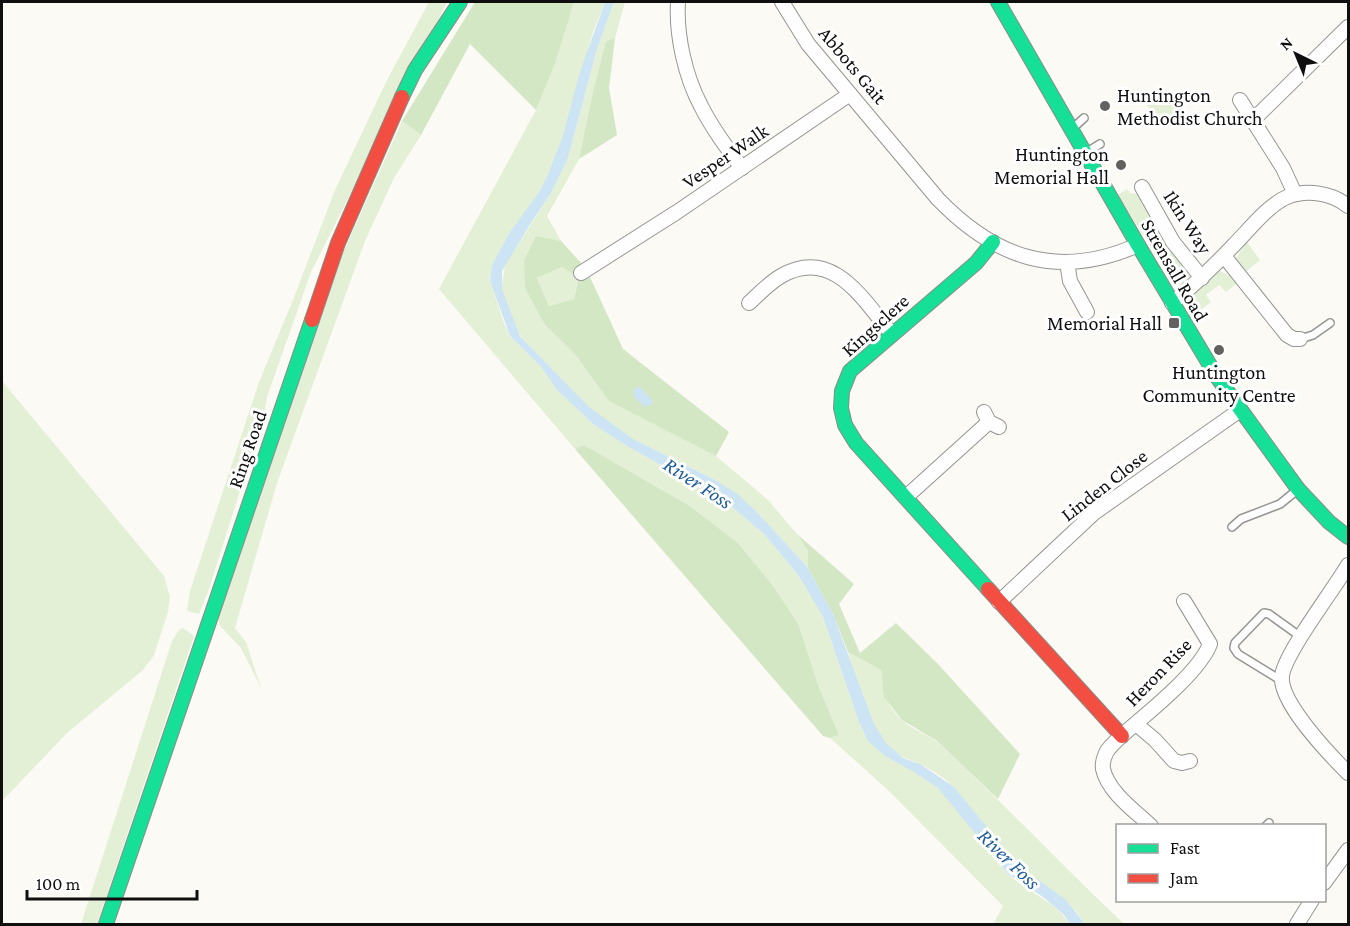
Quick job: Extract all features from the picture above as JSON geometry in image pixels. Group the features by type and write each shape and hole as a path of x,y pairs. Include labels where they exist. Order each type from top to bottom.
{"main road":[{"name":"Ring Road","path":"106,924 338,243 415,70 460,2"},
{"name":"Strensall Road","path":"998,2 1211,367 1298,489 1329,522 1348,537"},
{"name":"Kingsclere","path":"993,242 976,263 850,371 844,382 840,405 845,428 856,443 999,602"},
{"path":"999,602 1122,736"}],"street":[{"path":"678,2 680,34 693,87 709,121 742,168"},
{"name":"Abbots Gait","path":"782,2 808,44 950,210 993,242 1029,258 1067,262 1100,259 1138,244"},
{"path":"1253,120 1348,27"},
{"name":"Vesper Walk","path":"581,273 850,94"},
{"path":"1240,100 1289,179 1295,194"},
{"name":"Ikin Way","path":"1142,186 1173,242 1202,278"},
{"path":"1172,303 1202,278 1276,203 1295,194 1321,193 1347,201"},
{"path":"612,237 620,249"},
{"path":"1224,256 1287,335 1300,339"},
{"path":"1067,262 1070,281 1088,315"},
{"path":"749,303 780,277 792,271 814,267 825,269 836,273 848,282 892,334"},
{"name":"Linden Close","path":"999,602 1100,508 1240,410"},
{"path":"906,497 991,420"},
{"path":"1348,565 1284,666 1282,681 1286,695 1296,711 1348,773"},
{"name":"Heron Rise","path":"1150,824 1117,793 1107,780 1103,760 1107,751 1206,654 1210,645 1184,601"},
{"path":"1136,724 1174,761 1182,763 1190,761"},
{"path":"1326,880 1348,850"},
{"path":"1297,924 1311,902"}],"lane":[{"path":"1071,130 1084,118"},
{"path":"1085,153 1100,144"},
{"path":"1300,339 1313,335 1330,323"},
{"path":"1232,527 1241,519 1280,504 1298,489"},
{"path":"1282,681 1238,654 1234,648 1235,643 1264,613 1269,614 1301,637"}],"green space":[{"path":"429,2 447,2 311,272 268,394 261,425 208,592 199,614 187,611 190,591 259,382 335,190 387,80"},
{"path":"475,2 574,2 555,63 536,110 470,44 421,135 402,121"},
{"path":"574,2 605,2 593,32 562,138 546,179 492,265 490,281 510,336 542,368 556,389 593,424 627,446 711,493 732,507 765,535 799,576 823,617 859,722 874,746 938,788 1007,873 1055,908 1070,924 993,924 1003,906 889,791 830,738 839,735 771,583 738,543 690,506 584,445 575,449 439,289 536,110"},
{"path":"614,2 625,2 615,38 606,41 579,159 547,216 561,241 536,237 524,260 545,325 575,354 609,400 716,456 768,500 797,534 808,551 808,568 756,511 715,480 632,439 589,408 523,339 515,327 501,291 505,265 551,193 568,158 597,49"},
{"path":"615,38 609,88 617,135 579,159 606,41"},
{"path":"1159,88 1177,110 1162,123 1143,101"},
{"path":"402,121 421,135 394,178 365,241 277,483 235,628 246,642 261,688 241,648 220,626 218,619 343,253"},
{"path":"1127,189 1143,200 1191,274 1184,285 1178,286 1172,282 1118,195"},
{"path":"536,236 561,241 583,265 578,276 583,280 590,277 623,349 729,432 716,456 609,401 575,354 545,325 525,288 524,260","holes":["562,267 573,274 578,282 574,299 549,306 537,278"]},
{"path":"1247,242 1260,260 1244,273 1236,258"},
{"path":"562,267 573,274 578,282 574,299 549,306 537,278"},
{"path":"1220,271 1230,276 1236,284 1226,292 1219,285 1206,295 1211,302 1190,318 1186,310 1187,298 1214,273"},
{"path":"2,381 164,576 170,597 168,612 154,655 143,670 67,733 2,801"},
{"path":"584,445 690,506 738,543 771,583 798,624 819,688 839,735 830,738 823,736 575,449"},
{"path":"797,534 854,584 839,604 860,653 896,623 937,663 1020,754 998,799 937,741 902,720 884,697 881,670 848,652 833,614 808,568 808,551"},
{"path":"183,628 194,636 97,924 81,924 172,641"},
{"path":"848,652 881,670 886,696 901,719 943,747 1124,924 1085,924 1072,907 1028,874 1010,857 946,780 926,767 901,756 890,747 880,736 866,709"}],"water":[{"name":"River Foss","path":"605,2 614,2 597,49 568,158 551,193 502,271 502,289 520,336 589,407 633,439 736,493 756,511 808,568 833,614 874,724 886,743 903,758 920,764 954,787 1017,864 1066,900 1085,924 1070,924 1064,915 1043,897 1008,874 938,788 885,756 868,741 859,722 823,617 799,576 765,535 732,507 711,493 627,446 593,424 556,389 542,368 510,336 490,281 492,265 510,232 546,179 562,138 581,69"},
{"path":"639,386 652,400 652,404 645,407 635,398 633,391"}],"traffic: fast":[{"path":"402,97 415,70 460,2"},
{"path":"998,2 1217,377 1298,489 1329,522 1348,537"},
{"path":"988,589 856,443 845,425 841,408 842,391 850,371 976,263 993,242"},
{"path":"106,924 312,320"}],"traffic: jam":[{"path":"312,320 338,243 402,97"},
{"path":"988,589 1122,736"}],"place":[{"name":"Huntington Methodist Church","path":"1105,106"},
{"name":"Huntington Memorial Hall","path":"1121,165"},
{"name":"Memorial Hall","path":"1174,323"},
{"name":"Huntington Community Centre","path":"1219,350"}]}
